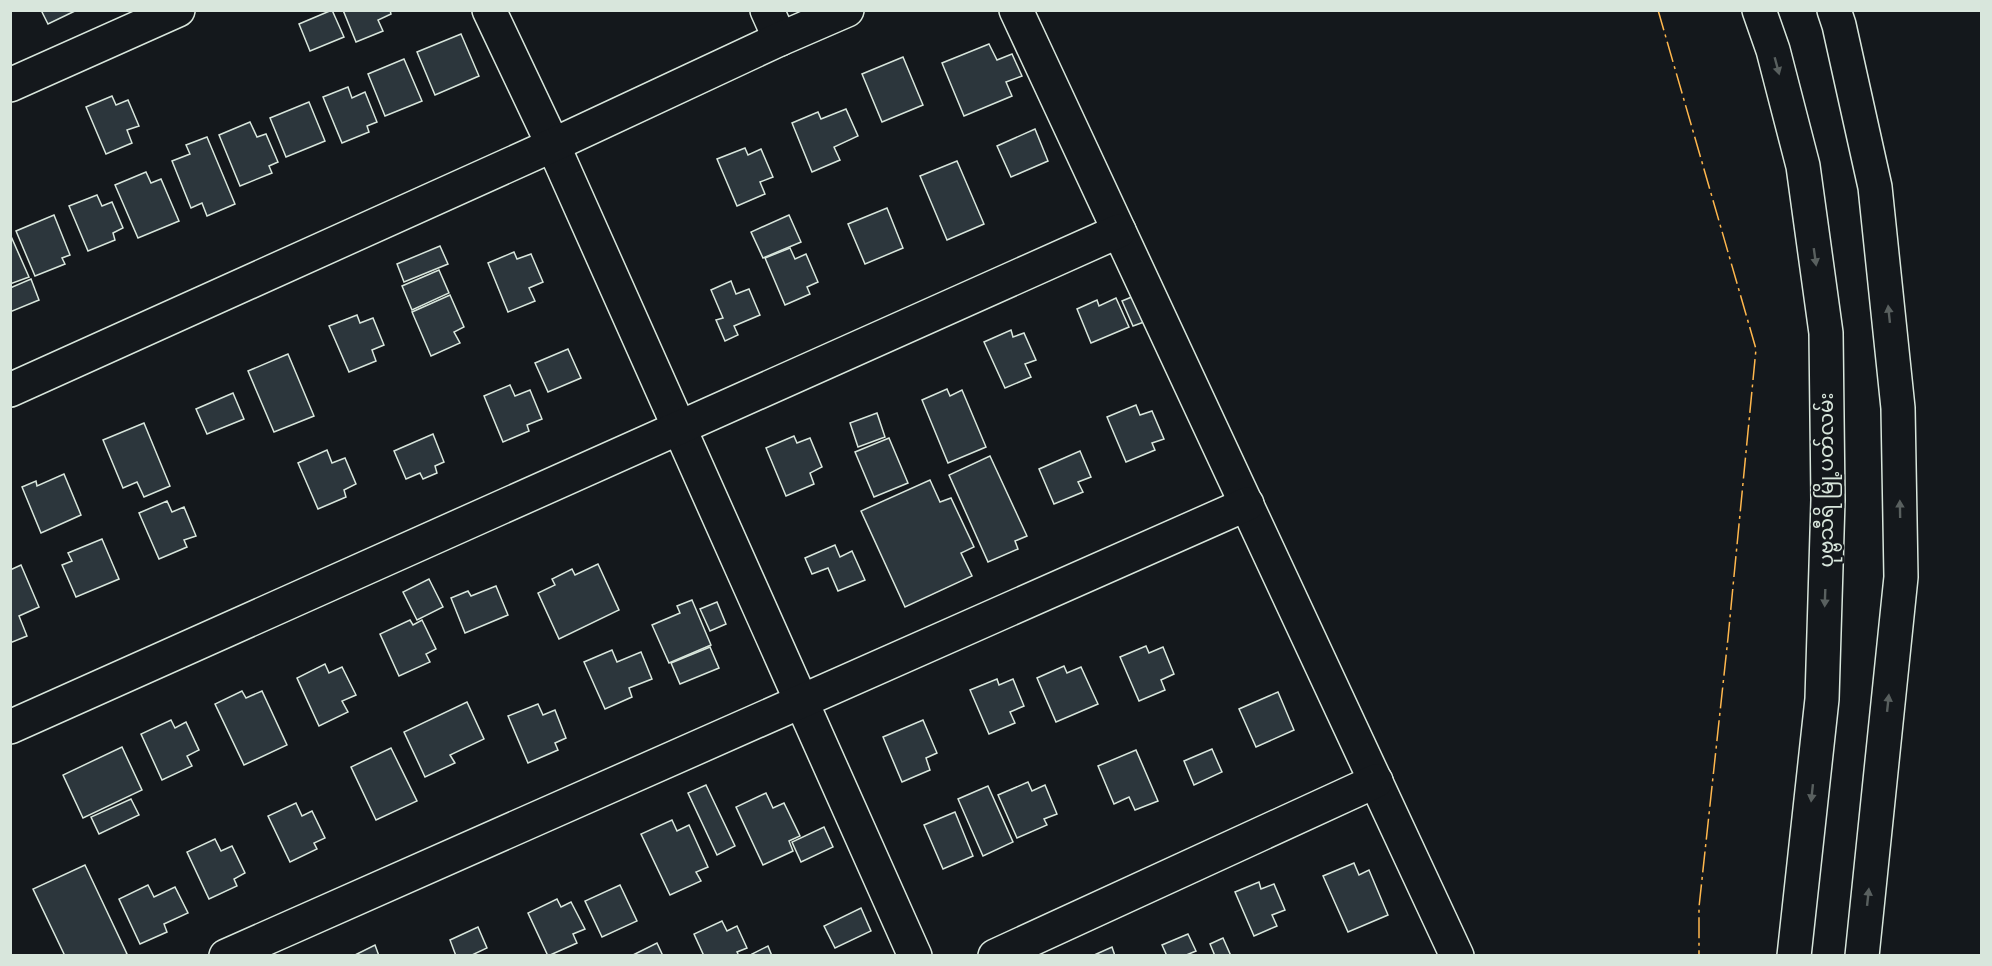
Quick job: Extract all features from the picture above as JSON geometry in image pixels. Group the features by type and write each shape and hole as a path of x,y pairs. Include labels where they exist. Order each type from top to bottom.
{"street":[{"path":"10,86 178,10"},
{"path":"489,10 553,145 915,956"},
{"path":"10,390 553,145 773,25 847,10"},
{"path":"1016,10 1457,956"},
{"name":"ပုဗ္ဗသီရိ မြို့ပတ်လမ်း","path":"1759,10 1773,50 1803,166 1826,333 1828,500 1822,699 1794,956"},
{"path":"1834,10 1875,187 1898,408 1901,577 1862,956"},
{"path":"10,727 1119,231"},
{"path":"226,956 1246,504"},
{"path":"995,956 1376,781"}],"building":[{"path":"41,10 77,10 48,24"},
{"path":"332,10 344,37 310,51 299,24"},
{"path":"343,10 390,10 391,14 378,20 383,31 356,42"},
{"path":"461,34 479,76 435,95 417,52"},
{"path":"989,44 997,60 1012,54 1022,76 1006,82 1012,96 964,116 942,63"},
{"path":"903,57 923,105 882,122 862,74"},
{"path":"404,59 422,101 385,116 368,74"},
{"path":"348,87 352,98 365,92 377,122 367,126 369,132 342,143 323,97"},
{"path":"112,96 116,105 128,100 139,126 127,130 132,143 106,154 86,107"},
{"path":"309,102 325,141 286,157 270,118"},
{"path":"846,109 858,136 834,147 840,160 812,172 792,123 818,112 821,119"},
{"path":"250,122 257,137 266,134 278,162 269,166 272,173 240,186 219,135"},
{"path":"1035,129 1048,161 1011,177 997,146"},
{"path":"207,137 235,204 207,216 202,203 191,208 172,161 190,154 186,145"},
{"path":"745,148 748,155 761,149 773,177 760,182 765,194 737,206 717,159"},
{"path":"957,161 984,224 947,240 920,176"},
{"path":"146,172 151,183 161,179 179,221 138,238 115,185"},
{"path":"97,195 102,206 112,202 123,228 113,233 115,240 88,251 69,206"},
{"path":"887,208 903,248 865,264 848,224"},
{"path":"54,215 70,255 62,258 65,264 35,276 16,231"},
{"path":"789,215 801,242 763,258 751,232"},
{"path":"10,234 29,277 10,284"},
{"path":"440,246 448,264 404,282 397,264"},
{"path":"790,248 795,259 806,254 818,282 807,287 810,294 785,305 765,258"},
{"path":"514,252 517,259 531,254 543,282 529,288 535,301 508,312 488,263"},
{"path":"439,270 449,293 412,310 402,286"},
{"path":"31,279 39,300 10,312 10,288"},
{"path":"731,281 736,294 749,289 760,315 734,326 738,335 725,341 716,320 723,318 711,290"},
{"path":"450,295 464,327 454,332 460,343 431,356 412,312"},
{"path":"1134,296 1144,322 1133,326 1122,301"},
{"path":"1116,298 1129,327 1091,343 1077,309 1097,300 1099,306"},
{"path":"357,315 360,323 373,318 384,345 372,350 376,361 349,372 329,326"},
{"path":"1011,330 1013,337 1024,333 1036,360 1025,364 1031,377 1005,388 984,342"},
{"path":"568,349 581,378 548,392 535,363"},
{"path":"288,354 314,416 274,432 248,371"},
{"path":"510,385 515,396 530,390 542,419 527,425 529,431 503,442 484,396"},
{"path":"947,389 950,396 962,390 986,447 948,463 922,400"},
{"path":"233,393 244,419 207,434 196,409"},
{"path":"1136,405 1140,415 1152,411 1164,439 1152,443 1155,450 1126,462 1107,417"},
{"path":"877,413 885,437 858,447 850,423"},
{"path":"144,423 170,486 144,497 137,482 123,488 103,440"},
{"path":"433,434 444,462 435,466 437,473 423,479 420,473 406,479 394,451"},
{"path":"794,436 797,443 810,438 822,467 810,473 814,484 786,496 766,448"},
{"path":"889,438 908,483 874,497 855,452"},
{"path":"327,450 332,463 345,458 356,484 344,490 346,497 318,509 298,463"},
{"path":"1080,451 1091,477 1078,482 1083,492 1054,504 1039,469"},
{"path":"990,456 1027,536 1015,541 1018,549 988,562 949,475"},
{"path":"64,474 81,515 41,533 22,487 36,481 37,486"},
{"path":"930,480 940,502 951,498 974,547 961,553 972,576 905,607 861,511"},
{"path":"167,501 172,512 184,507 196,536 184,540 187,547 159,559 139,513"},
{"path":"102,539 119,579 76,597 62,565 72,561 68,553"},
{"path":"835,545 840,557 852,551 865,580 838,591 828,568 812,574 805,558"},
{"path":"598,564 619,610 559,639 538,593 555,585 552,579 572,569 575,575"},
{"path":"21,565 39,607 19,616 27,636 10,643 10,570"},
{"path":"429,579 443,607 417,620 403,592"},
{"path":"496,586 508,615 465,633 451,598 468,591 471,596"},
{"path":"692,600 711,645 669,663 652,625 680,613 677,606"},
{"path":"717,602 726,624 710,631 700,609"},
{"path":"410,620 413,625 422,620 436,649 426,654 430,662 399,676 380,634"},
{"path":"1146,646 1149,653 1163,647 1174,674 1161,680 1165,690 1139,701 1120,657"},
{"path":"710,647 719,668 680,684 671,663"},
{"path":"612,650 617,662 641,652 652,679 629,688 632,697 605,709 584,662"},
{"path":"325,664 329,673 342,667 356,695 342,701 348,712 319,726 297,678"},
{"path":"1064,666 1067,673 1081,667 1098,704 1056,722 1037,678"},
{"path":"997,679 999,685 1013,679 1024,706 1010,712 1015,723 989,734 970,690"},
{"path":"242,691 246,698 262,691 287,745 244,765 215,704"},
{"path":"1278,692 1294,730 1256,747 1239,709"},
{"path":"467,702 484,739 450,755 455,763 425,777 404,732"},
{"path":"538,704 543,715 555,710 566,738 555,743 558,750 528,763 508,716"},
{"path":"171,720 175,728 186,722 199,750 187,756 192,766 162,780 141,734"},
{"path":"923,720 937,753 926,758 930,770 902,782 883,737"},
{"path":"122,747 142,790 83,818 63,775"},
{"path":"391,748 417,801 376,820 351,767"},
{"path":"1212,749 1222,772 1194,785 1184,761"},
{"path":"1136,750 1158,801 1135,810 1129,797 1114,804 1098,766"},
{"path":"1028,782 1032,791 1045,785 1057,814 1044,819 1047,825 1017,838 998,795"},
{"path":"706,785 735,846 717,855 688,793"},
{"path":"988,786 1013,842 983,856 958,799"},
{"path":"766,793 773,808 784,803 800,836 789,841 793,851 763,865 736,807"},
{"path":"131,799 139,815 99,834 91,817"},
{"path":"296,803 302,816 312,811 325,838 314,843 317,849 290,862 268,816"},
{"path":"955,812 973,856 943,869 924,825"},
{"path":"672,820 677,831 689,825 708,867 696,872 701,881 670,895 641,834"},
{"path":"824,827 833,847 801,862 792,842"},
{"path":"215,839 221,851 232,846 245,873 234,879 237,886 209,899 187,852"},
{"path":"1354,863 1359,875 1369,870 1388,915 1348,932 1323,876"},
{"path":"85,865 127,954 123,956 65,956 33,889"},
{"path":"1259,882 1261,889 1274,884 1285,910 1272,915 1277,926 1254,936 1235,892"},
{"path":"148,885 154,897 175,887 188,913 164,924 167,932 140,944 119,899"},
{"path":"620,885 637,921 602,937 585,901"},
{"path":"557,899 561,907 571,902 585,929 573,934 577,943 548,956 528,913"},
{"path":"861,908 871,931 835,948 824,926"},
{"path":"722,921 727,931 737,926 747,948 737,952 739,956 704,956 694,934"},
{"path":"478,927 487,948 470,956 456,956 450,940"},
{"path":"1188,934 1196,951 1184,956 1167,956 1162,945"},
{"path":"1223,938 1231,956 1215,956 1210,944"},
{"path":"657,943 663,956 631,956"},
{"path":"375,945 379,956 353,956"},
{"path":"768,946 772,956 753,956 752,954"},
{"path":"1112,947 1115,956 1092,956"}],"power":[{"path":"1658,10 1756,349 1699,907 1699,956"}]}
